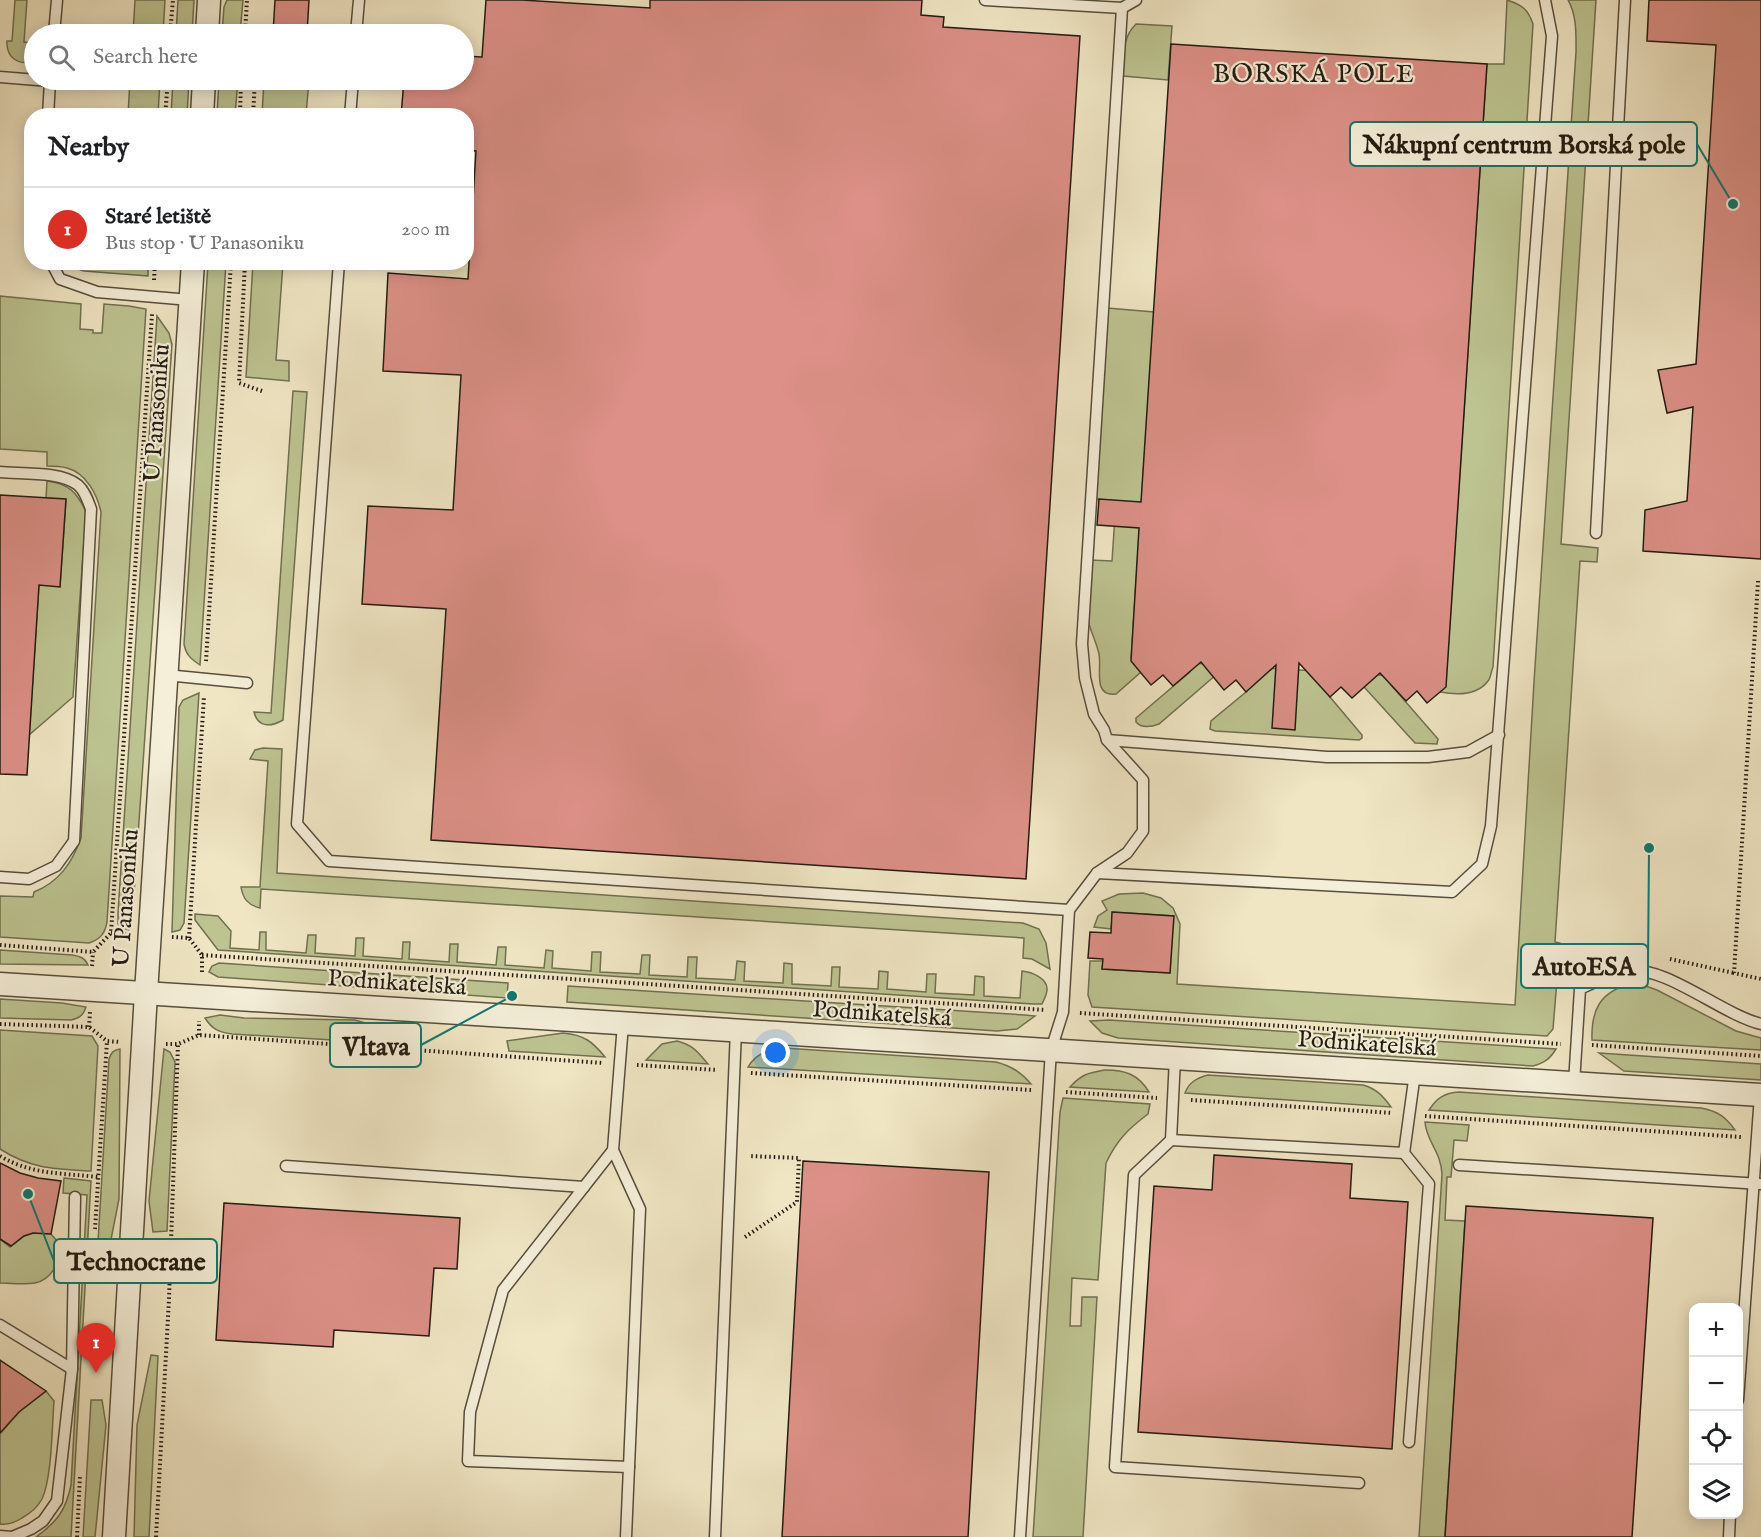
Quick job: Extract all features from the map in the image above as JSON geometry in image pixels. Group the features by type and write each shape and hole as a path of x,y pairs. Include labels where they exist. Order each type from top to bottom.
{"street":[{"path":"208,24 209,0"},
{"path":"202,108 203,90"},
{"name":"U Panasoniku","path":"114,1537 192,270"},
{"name":"Podnikatelská","path":"0,984 1761,1095"}],"lane":[{"path":"55,24 57,0"},
{"path":"357,24 359,0"},
{"path":"985,0 1122,8 1136,0"},
{"path":"1097,873 1452,892 1482,864 1491,826 1499,735 1552,36 1545,0"},
{"path":"1596,533 1624,0"},
{"path":"1020,1537 1051,1050 1063,1012 1069,910 1097,873 1126,853 1143,831 1143,780 1107,740 1094,714 1084,678 1082,644 1122,8"},
{"path":"0,77 24,78"},
{"path":"48,108 49,90"},
{"path":"351,108 352,90"},
{"path":"55,270 60,279 97,292 190,300"},
{"path":"338,270 297,824 328,861 1069,910"},
{"path":"0,472 63,477 78,485 86,495 91,509 74,841 56,866 29,879 0,877"},
{"path":"166,675 247,683"},
{"path":"1107,740 1327,757 1428,757 1468,752 1499,735"},
{"path":"1574,1083 1580,989 1627,971 1640,970 1656,973 1746,1020 1761,1024"},
{"path":"623,1024 613,1150 640,1209 626,1537"},
{"path":"715,1537 736,1030"},
{"path":"1175,1058 1171,1140 1134,1175 1115,1467 1359,1483"},
{"path":"1410,1442 1429,1184 1404,1153 1415,1073"},
{"path":"1742,1357 1757,1184 1757,1138 1761,1095"},
{"path":"1171,1140 1404,1153"},
{"path":"613,1150 503,1290 470,1412 468,1461 629,1467"},
{"path":"1459,1165 1757,1184"},
{"path":"286,1166 584,1187"},
{"path":"0,1536 12,1537 31,1529 43,1521 57,1501 72,1369 75,1197"},
{"path":"0,1324 72,1369"},
{"path":"1729,1537 1730,1519"}],"path":[{"path":"172,24 173,0"},
{"path":"246,24 248,0"},
{"path":"166,108 167,90"},
{"path":"240,108 241,90"},
{"path":"253,108 254,90"},
{"path":"0,945 93,952 111,933 155,270"},
{"path":"189,938 231,270"},
{"path":"245,270 239,383 262,391"},
{"path":"1758,581 1734,973 1761,979"},
{"path":"202,956 1761,1056"},
{"path":"0,1024 89,1027 107,1041"},
{"path":"156,1537 169,1299 178,1044 199,1035 1757,1138"},
{"path":"727,1249 797,1202 798,1191 799,1158 730,1155"},
{"path":"0,1156 12,1164 41,1172 98,1177"}],"green space":[{"path":"15,0 27,0 24,24 24,62 11,56 7,41 12,41"},
{"path":"135,0 165,0 164,24 134,24"},
{"path":"178,0 194,0 193,24 177,24"},
{"path":"227,0 243,0 241,24 223,24"},
{"path":"1507,0 1524,8 1533,24 1493,667 1489,680 1483,686 1472,692 1453,694 1440,692 1446,680 1487,64 1504,64"},
{"path":"1568,0 1596,0 1561,544 1598,548 1597,562 1580,561 1555,942 1560,943 1553,1029 1547,1036 1092,1007 1088,995 1090,961 1103,961 1102,969 1170,973 1173,916 1113,912 1111,929 1094,927 1098,916 1107,910 1102,901 1119,894 1143,893 1161,898 1173,908 1180,924 1177,984 1515,1005 1576,52 1574,19"},
{"path":"1136,24 1172,26 1168,80 1123,76 1126,42"},
{"path":"129,90 159,90 158,108 128,108"},
{"path":"172,90 188,90 187,108 171,108"},
{"path":"218,90 237,90 236,108 217,108"},
{"path":"263,90 308,90 307,108 262,108"},
{"path":"81,270 148,270 148,276"},
{"path":"208,270 226,270 200,665 189,656 184,644"},
{"path":"253,270 282,270 276,360 289,361 289,381 246,377"},
{"path":"0,296 81,304 80,329 93,330 93,333 102,333 104,304 146,309 107,922 102,935 89,943 0,937 0,896 33,897 34,892 51,883 63,871 81,838 101,512 97,498 85,479 67,468 47,466 47,452 0,449"},
{"path":"1107,308 1154,312 1131,659 1150,664 1116,694 1109,694 1101,686 1099,654 1087,617 1090,560 1112,561 1116,501 1095,499"},
{"path":"157,316 169,333 172,344 133,908 129,930 118,924 118,913"},
{"path":"293,391 307,392 283,720 265,725 259,721 254,712 271,713"},
{"path":"47,481 61,484 71,490 76,494 86,512 73,697 29,735 39,585 60,586 66,500 46,498"},
{"path":"1190,663 1224,665 1224,668 1159,724 1147,727 1138,724 1136,718 1190,672"},
{"path":"1264,668 1316,671 1330,697 1362,735 1362,738 1359,740 1210,729 1211,721 1246,692"},
{"path":"1355,673 1391,676 1391,685 1438,739 1437,744 1415,743 1355,677"},
{"path":"199,693 184,923 180,930 172,932 179,707 183,700"},
{"path":"282,749 277,873 1023,923 1039,929 1046,943 1050,969 1032,959 1023,958 1024,938 261,889 260,908 247,901 241,887 260,887 268,761 250,759 255,750"},
{"path":"195,914 218,916 231,931 230,948 259,950 260,932 266,932 266,950 306,953 308,935 316,935 315,953 355,956 356,938 364,938 363,956 402,959 403,942 410,942 409,959 449,962 450,944 458,944 457,962 496,965 498,947 506,947 505,965 544,968 546,950 553,951 552,968 591,971 592,952 601,952 600,972 640,974 642,955 650,955 649,975 687,977 688,957 697,957 696,978 735,980 737,961 745,962 744,981 783,983 784,963 792,964 792,984 831,986 832,967 840,967 839,987 878,989 879,971 888,972 887,989 926,992 927,974 936,974 935,993 974,995 975,976 984,977 984,996 1020,998 1022,971 1042,979 1047,986 1047,992 1042,1004 1033,1004 218,950 195,920"},
{"path":"0,950 75,955 84,959 88,965 0,964"},
{"path":"219,963 508,983 507,998 218,977 209,972 212,966"},
{"path":"1630,984 1643,985 1657,990 1736,1031 1761,1038 1761,1050 1592,1040 1593,1020 1599,1004 1611,992"},
{"path":"568,986 1035,1016 1017,1029 997,1031 567,1002"},
{"path":"0,999 86,1007 84,1013 71,1020 0,1018"},
{"path":"220,1015 244,1018 355,1020 408,1035 407,1042 399,1044 232,1034 216,1029 205,1018"},
{"path":"1109,1020 1556,1049 1546,1060 1533,1066 1118,1038 1102,1033 1090,1021"},
{"path":"0,1030 92,1036 98,1046 91,1171 33,1164 11,1156 0,1149"},
{"path":"563,1033 577,1035 587,1040 605,1057 509,1051 507,1041"},
{"path":"677,1041 695,1050 708,1064 646,1060 662,1044"},
{"path":"784,1048 996,1062 1015,1070 1031,1084 748,1067 755,1058 763,1053"},
{"path":"120,1049 119,1199 104,1275 96,1275 109,1059 113,1052"},
{"path":"164,1049 170,1052 175,1062 167,1231 153,1232 149,1201"},
{"path":"1599,1053 1761,1064 1761,1080 1624,1071"},
{"path":"1105,1070 1119,1071 1136,1077 1149,1092 1070,1087 1086,1075"},
{"path":"1208,1075 1363,1085 1379,1093 1391,1107 1185,1093 1194,1081"},
{"path":"1459,1092 1701,1108 1720,1115 1735,1130 1429,1110 1441,1097"},
{"path":"1063,1098 1150,1104 1148,1114 1124,1135 1106,1163 1098,1280 1072,1278 1070,1326 1081,1326 1082,1297 1097,1297 1083,1537 1033,1537 1060,1112"},
{"path":"1425,1122 1469,1125 1467,1141 1454,1140 1451,1177 1447,1177 1445,1220 1465,1221 1445,1537 1419,1537 1442,1174 1439,1159"},
{"path":"64,1178 91,1181 71,1537 36,1537 60,1515 71,1485 87,1195 63,1193"},
{"path":"33,1233 51,1234 57,1241 60,1254 55,1267 41,1281 35,1283 0,1283 0,1239 10,1247 24,1236"},
{"path":"151,1355 158,1356 149,1537 134,1537 137,1425"},
{"path":"46,1391 54,1401 50,1465 42,1499 36,1508 15,1522 0,1524 0,1434 19,1412"},
{"path":"91,1400 102,1400 106,1425 95,1537 83,1537"}],"building":[{"path":"275,0 309,0 308,24 274,24"},
{"path":"486,0 650,8 650,0 922,0 921,15 944,17 943,27 1080,36 1026,879 431,840 446,609 362,604 368,506 453,510 461,375 383,371 388,273 468,279 469,270 474,270 476,151 474,151 474,108 402,108 403,90 474,90 474,57 482,57"},
{"path":"1649,0 1761,0 1761,559 1643,551 1645,510 1687,501 1693,407 1667,413 1658,370 1696,364 1716,45 1647,41"},
{"path":"1171,44 1487,64 1446,687 1427,703 1417,691 1406,701 1380,673 1352,698 1341,687 1330,697 1299,663 1295,730 1272,728 1276,665 1246,692 1236,680 1224,690 1201,662 1173,686 1163,675 1151,685 1131,661 1139,528 1097,525 1099,499 1141,502"},
{"path":"0,495 66,499 60,587 39,585 27,775 0,774"},
{"path":"1112,912 1174,916 1170,973 1102,969 1103,959 1088,958 1090,932 1111,933"},
{"path":"1214,1155 1352,1164 1350,1198 1408,1202 1392,1449 1138,1432 1154,1186 1212,1190"},
{"path":"803,1161 989,1172 968,1537 782,1537"},
{"path":"0,1163 20,1173 61,1181 51,1234 33,1233 24,1236 11,1246 0,1239"},
{"path":"224,1203 460,1218 457,1269 434,1268 429,1336 334,1330 333,1347 216,1340"},
{"path":"1466,1206 1653,1218 1632,1537 1445,1537"},
{"path":"0,1360 46,1391 19,1412 0,1433"}],"place":[{"name":"Nákupní centrum Borská pole","path":"1733,204"},
{"name":"AutoESA","path":"1649,848"},
{"name":"Vltava","path":"512,996"},
{"name":"Technocrane","path":"28,1194"},
{"name":"Staré letiště","path":"96,1373"}],"district":[{"name":"BORSKÁ POLE","path":"1314,73"}]}
